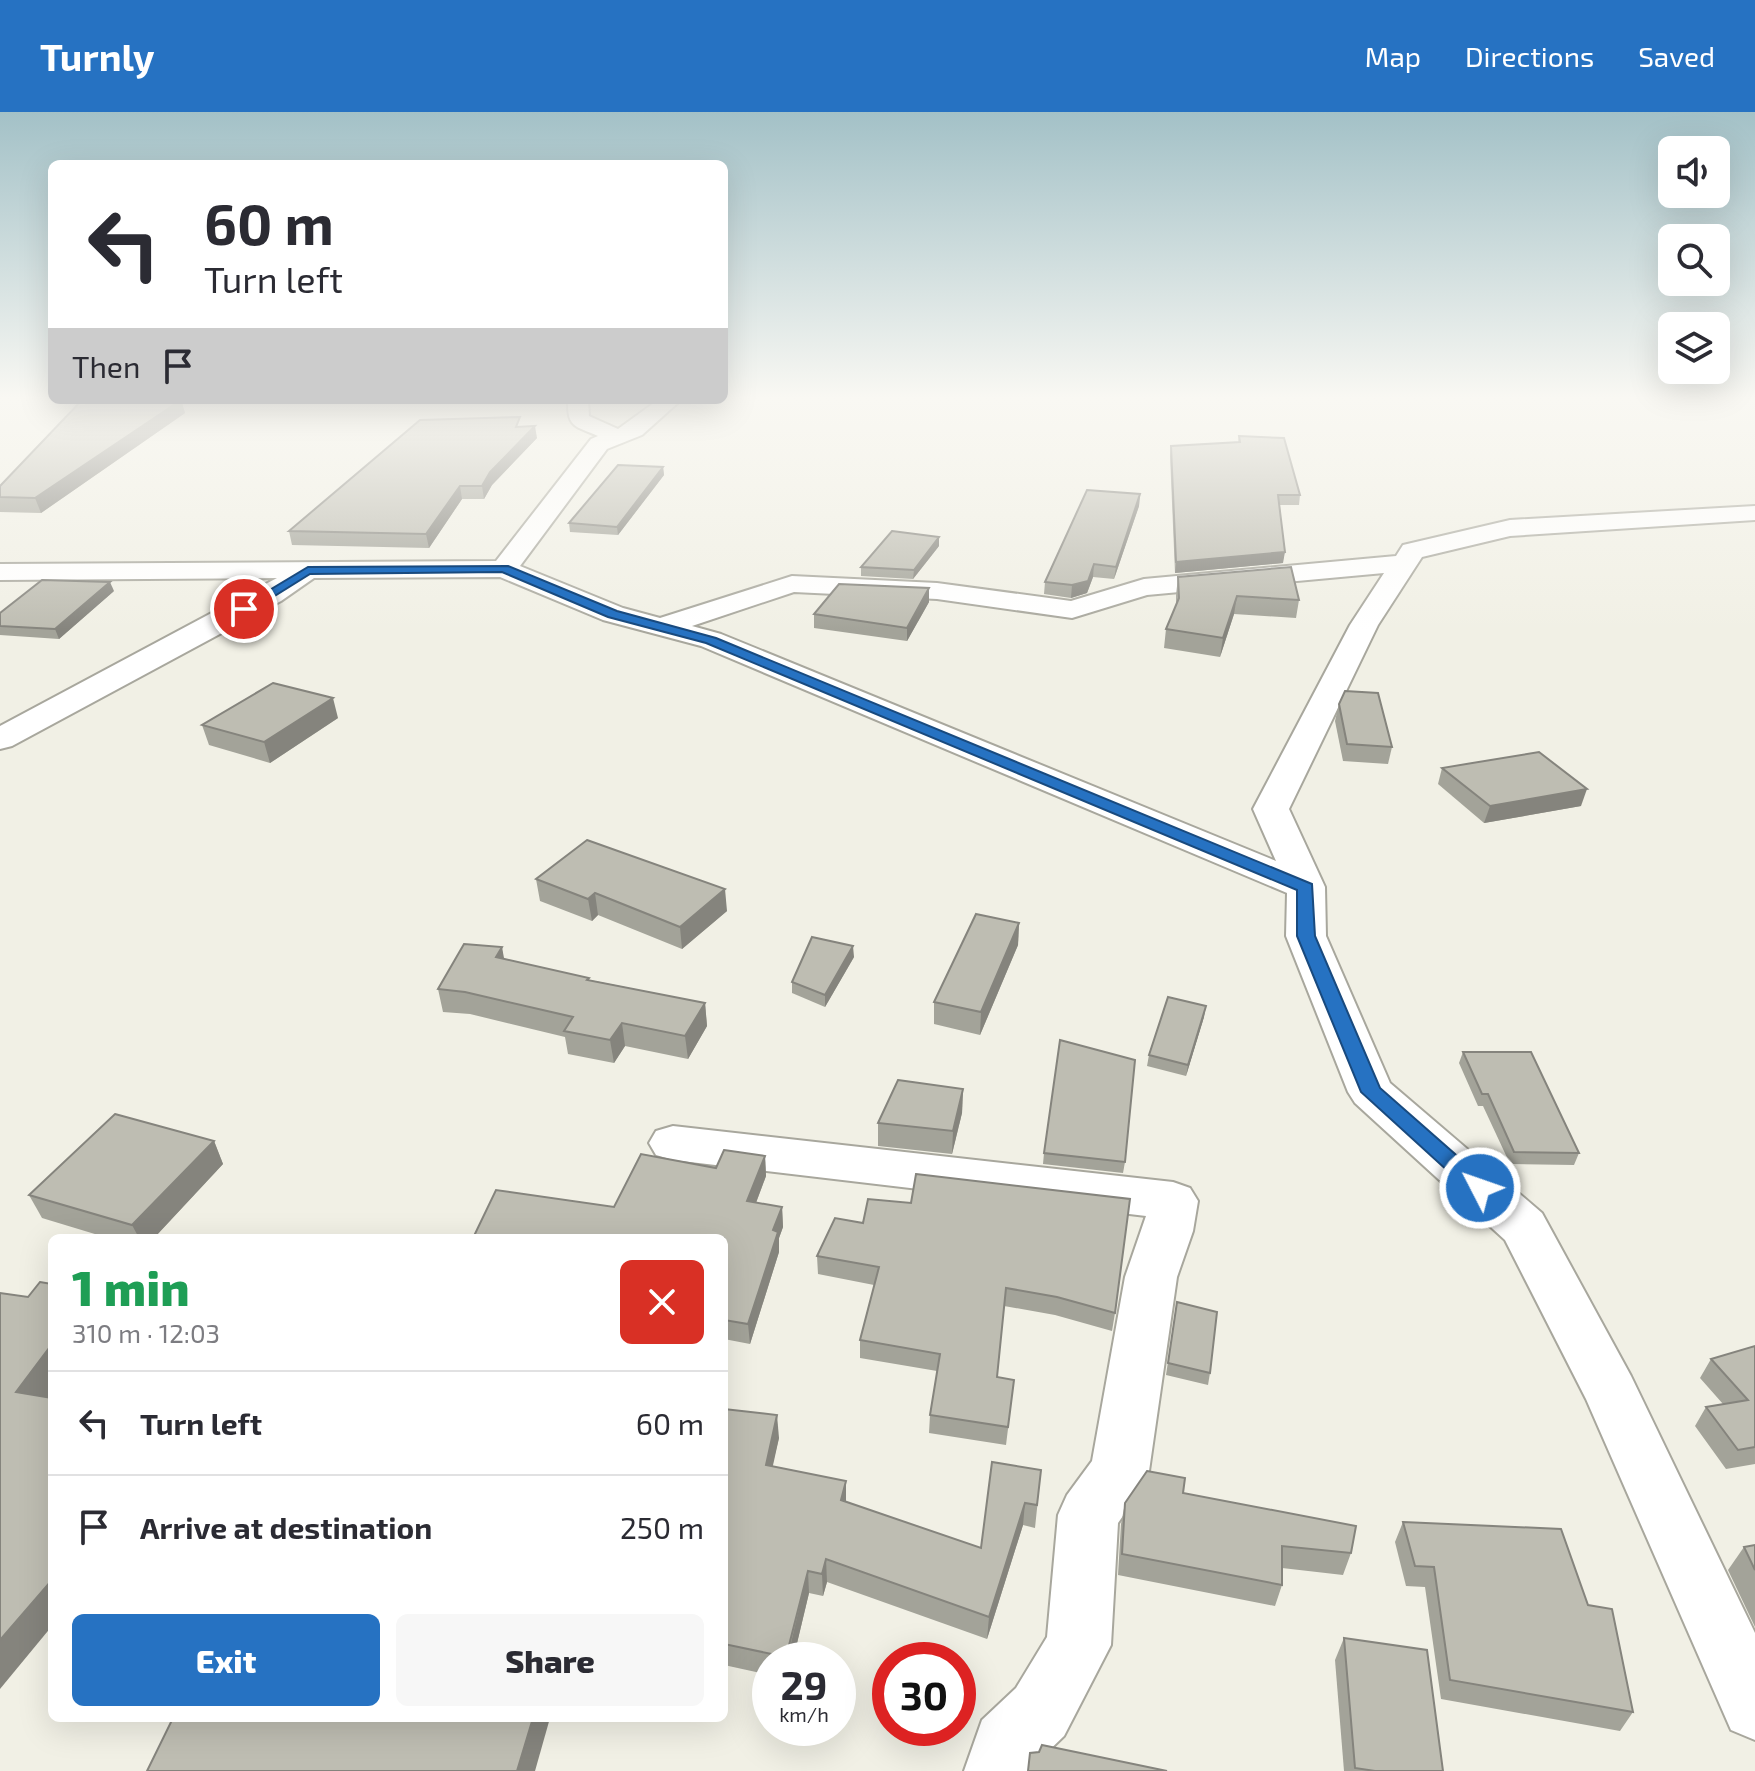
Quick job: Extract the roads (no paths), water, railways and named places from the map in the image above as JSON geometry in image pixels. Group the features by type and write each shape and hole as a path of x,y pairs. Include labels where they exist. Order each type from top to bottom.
{"street":[{"path":"504,569 574,476"},
{"path":"1755,513 1510,528 1412,551 1364,625 1271,809 1306,887 1306,936 1371,1092 1524,1227 1611,1393 1755,1706"},
{"path":"663,626 792,584 937,591 1072,610 1144,587 1405,563"},
{"path":"0,572 504,569 613,614 711,640 1306,887"},
{"path":"0,739 271,595 308,570"},
{"path":"673,1143 1173,1201 1168,1231 1151,1277 1120,1471 1088,1515 1079,1645 1040,1712 1006,1744 999,1771"}]}
